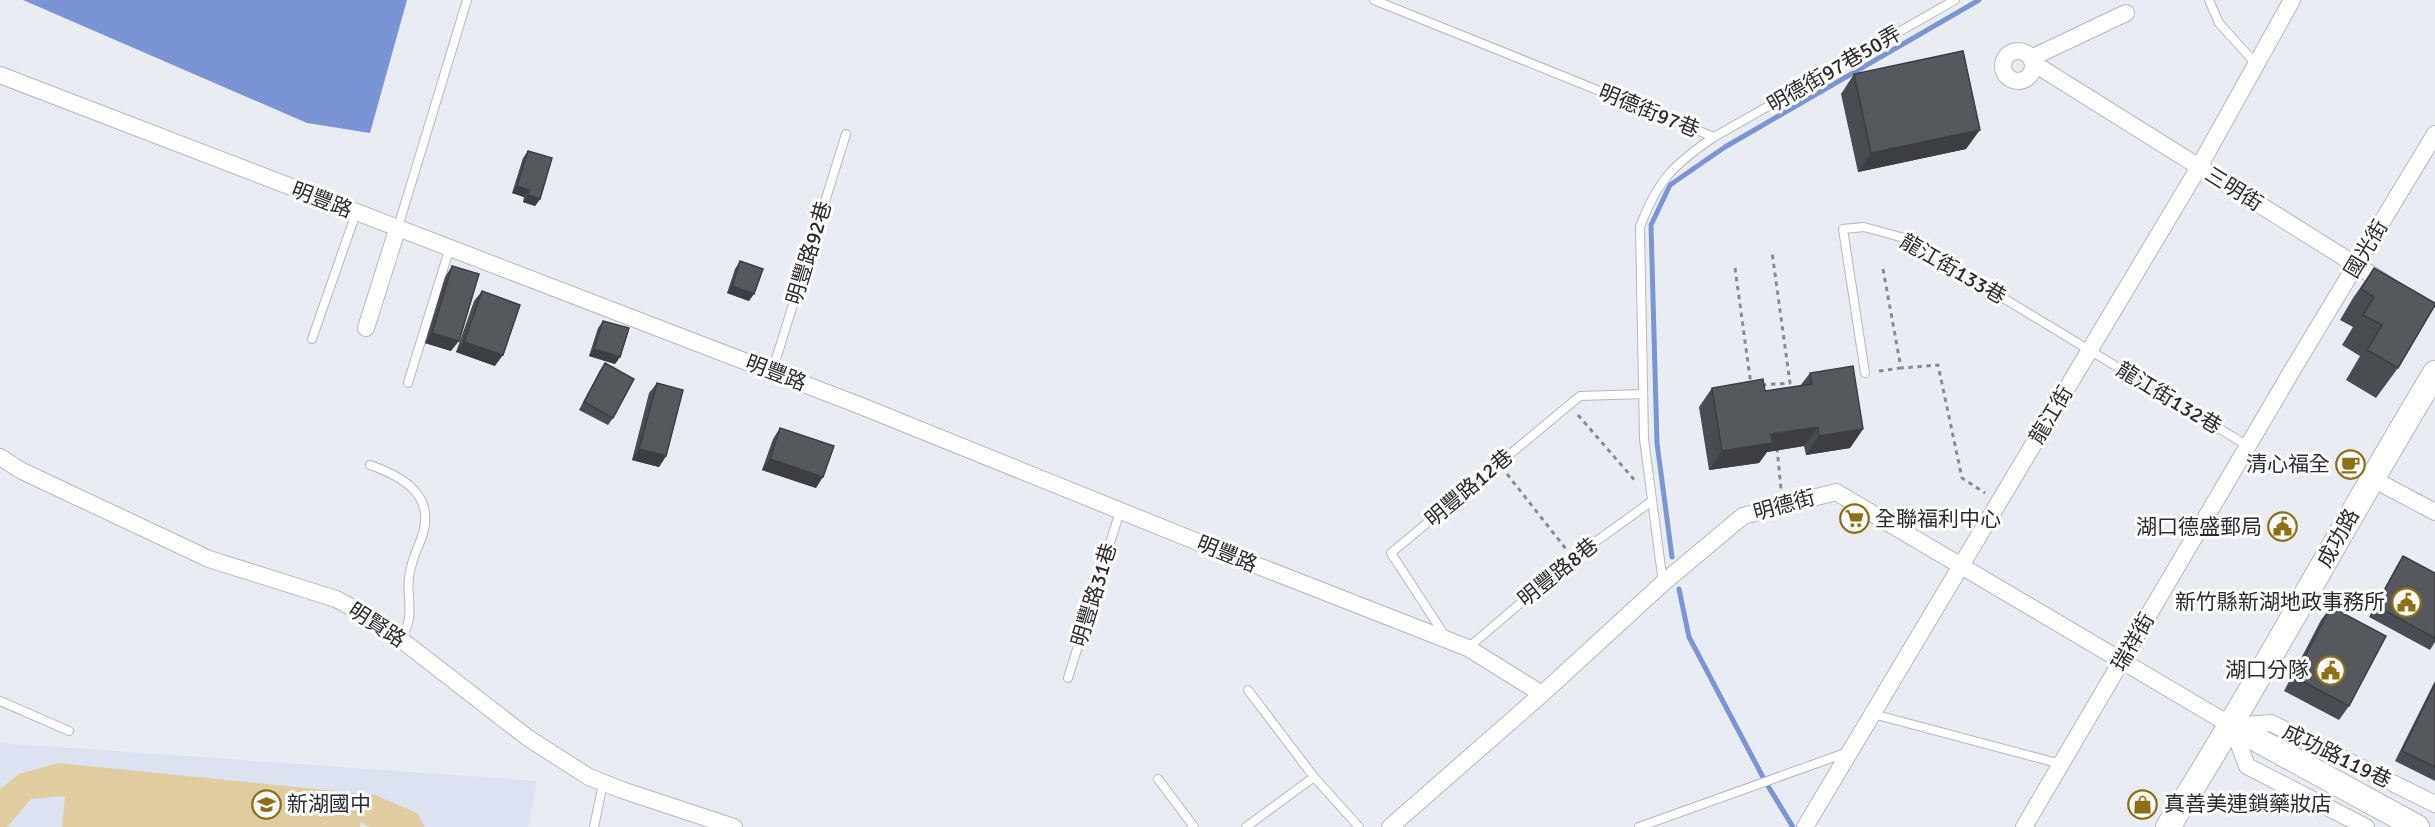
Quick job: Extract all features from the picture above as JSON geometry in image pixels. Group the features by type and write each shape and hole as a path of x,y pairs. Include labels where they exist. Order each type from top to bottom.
{"main road":[{"name":"成功路","path":"2168,827 2232,726 2371,478 2435,374"},
{"path":"2232,726 2417,827"}],"street":[{"name":"龍江街","path":"1805,827 2199,167 2292,0"},
{"name":"三明街","path":"2126,13 2032,61 2405,296"},
{"name":"明豐路","path":"0,75 356,213 398,226 1468,648 1542,694"},
{"name":"國光街","path":"2296,364 2435,134"},
{"path":"366,328 398,226"},
{"name":"瑞祥街","path":"2024,827 2296,364"},
{"name":"明賢路","path":"0,457 22,471 209,559 336,599 377,621 528,738 589,777 735,827"},
{"path":"2371,478 2435,512"},
{"name":"明德街","path":"1389,827 1542,694 1663,583 1743,516 1836,492 1962,564 2232,726"},
{"name":"成功路119巷","path":"2232,726 2271,723 2435,804"},
{"path":"2232,726 2247,766 2366,827"}],"lane":[{"path":"398,226 467,0"},
{"name":"明德街97巷","path":"1374,0 1714,137"},
{"name":"明德街97巷50弄","path":"1714,137 1955,0"},
{"path":"2209,0 2219,23 2256,64"},
{"name":"明豐路92巷","path":"772,372 846,134"},
{"name":"明德街97巷","path":"1663,583 1644,439 1641,227 1651,199 1664,180 1685,157 1714,137"},
{"path":"312,339 356,213"},
{"name":"龍江街133巷","path":"1865,373 1843,229 1864,227 1904,238 2090,350"},
{"path":"408,383 450,247"},
{"name":"龍江街132巷","path":"2090,350 2248,446"},
{"name":"明豐路12巷","path":"1448,641 1391,554 1580,396 1643,394"},
{"path":"370,465 384,470 411,487 425,507 423,531 415,550 409,575 410,619 401,640"},
{"name":"明豐路8巷","path":"1468,648 1573,558 1652,501"},
{"name":"明豐路31巷","path":"1068,678 1120,511"},
{"path":"1248,690 1314,777 1359,827"},
{"path":"0,701 69,730"},
{"path":"1873,714 2061,764"},
{"path":"1639,827 1851,750"},
{"path":"1246,827 1314,777"},
{"path":"1158,780 1194,827"},
{"path":"594,827 603,783"}],"path":[{"path":"1735,268 1751,387 1771,383 1790,383 1773,252"},
{"path":"1883,269 1901,368"},
{"path":"1865,373 1938,365 1962,478 2000,501"},
{"path":"1771,383 1772,394"},
{"path":"1569,405 1652,501"},
{"path":"1776,439 1782,506"},
{"path":"1497,464 1518,486 1573,558"}],"shaded area":[{"name":"新湖國中","path":"0,743 537,781 528,827 0,827"},
{"path":"58,763 375,795 417,813 425,827 370,827 361,822 360,827 62,827 65,796 31,799 7,827 0,827 0,789 19,774"}],"water":[{"path":"23,0 407,0 370,133 307,123"}],"building":[{"path":"1963,51 1980,130 1871,153 1854,74"},
{"path":"528,151 552,158 540,199 528,195 529,190 517,186"},
{"path":"740,261 763,269 754,294 732,286"},
{"path":"452,266 479,274 459,341 432,333"},
{"path":"2374,268 2435,303 2398,368 2367,350 2382,325 2363,315 2374,297 2361,289"},
{"path":"482,291 520,305 503,355 464,342"},
{"path":"603,321 629,328 620,357 594,349"},
{"path":"605,363 634,379 613,418 584,402"},
{"path":"1853,366 1863,429 1819,436 1818,427 1771,434 1773,443 1722,451 1712,388 1763,379 1765,391 1812,384 1810,373"},
{"path":"657,383 683,390 666,456 639,449"},
{"path":"780,428 834,446 823,477 770,459"},
{"name":"新竹縣新湖地政事務所","path":"2403,556 2435,573 2435,638 2376,606"},
{"name":"湖口分隊","path":"2331,607 2386,636 2349,706 2294,677"},
{"path":"2435,684 2435,767 2402,751"}],"waterway":[{"path":"1672,557 1657,443 1651,225 1670,185 1725,147 1979,0"},
{"path":"1679,589 1689,637 1765,781 1793,827"}],"place":[{"name":"清心福全","path":"2351,464"},
{"name":"全聯福利中心","path":"1854,519"},
{"name":"湖口德盛郵局","path":"2283,527"},
{"name":"新竹縣新湖地政事務所","path":"2406,602"},
{"name":"湖口分隊","path":"2330,670"},
{"name":"新湖國中","path":"266,804"},
{"name":"真善美連鎖藥妝店","path":"2143,804"}]}
